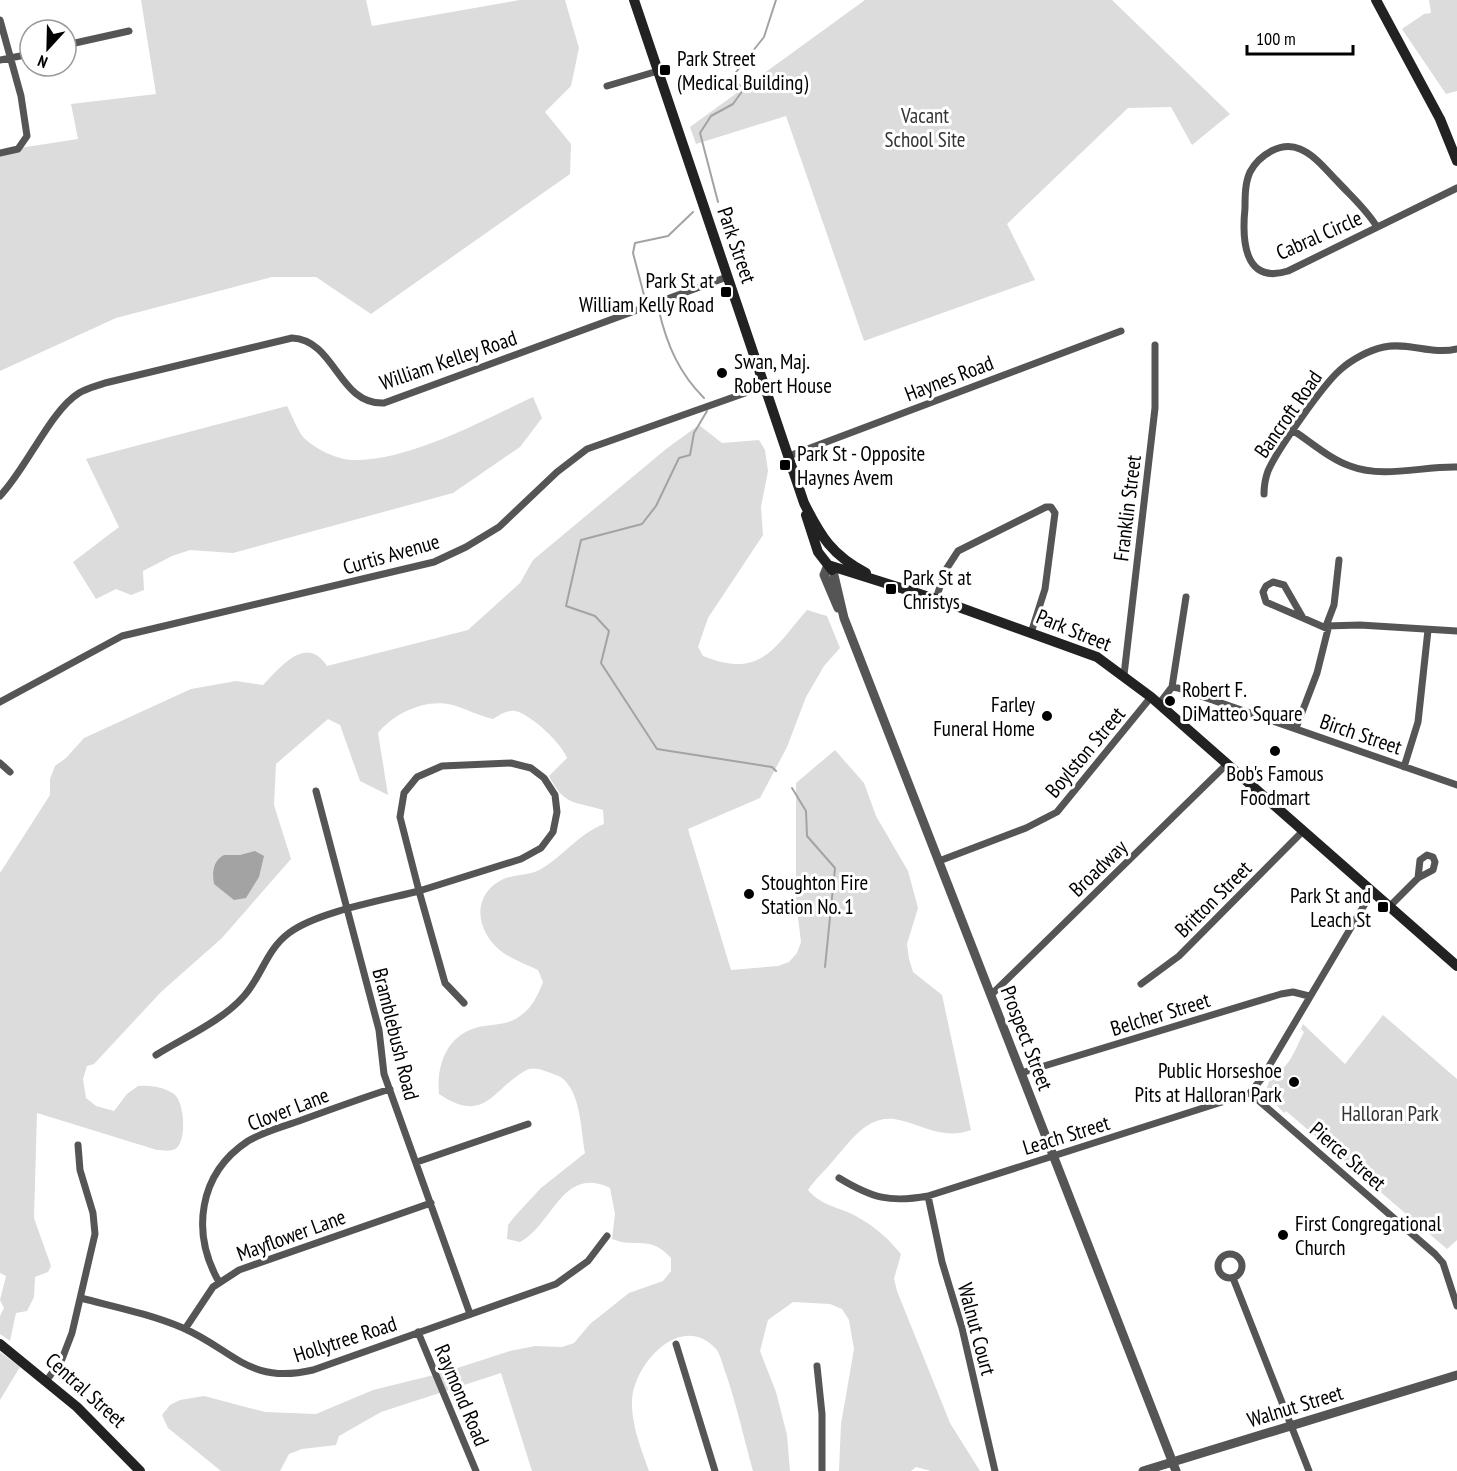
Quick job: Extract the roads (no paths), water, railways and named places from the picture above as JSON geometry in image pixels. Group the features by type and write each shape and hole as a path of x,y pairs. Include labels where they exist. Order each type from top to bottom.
{"main road":[{"name":"Park Street","path":"634,0 789,456 804,503 809,530 820,556 839,572 896,586 1031,633 1096,657 1124,675 1457,966"},
{"path":"1376,0 1409,57 1455,149 1457,162"},
{"name":"Park Street","path":"804,503 820,535 836,554 869,574 896,586"},
{"path":"836,554 839,572"},
{"name":"Central Street","path":"0,1344 47,1380 103,1430 140,1471"}],"street":[{"path":"0,20 27,125 27,136 23,144 18,148 0,153"},
{"path":"78,42 129,31"},
{"path":"0,60 18,56"},
{"path":"607,86 658,71"},
{"name":"Cabral Circle","path":"1377,227 1327,171 1302,150 1286,147 1275,150 1258,162 1248,177 1244,248 1250,261 1264,271 1275,273 1288,271 1457,188"},
{"name":"William Kelley Road","path":"0,496 16,478 65,404 81,391 105,383 292,338 303,339 326,355 353,393 368,402 384,403 727,277"},
{"name":"Haynes Road","path":"789,456 1121,331"},
{"name":"Franklin Street","path":"1124,675 1155,408 1155,345"},
{"name":"Bancroft Road","path":"1264,494 1269,469 1334,375 1359,357 1391,346 1434,351 1457,349"},
{"name":"Curtis Avenue","path":"0,702 122,636 434,562 466,547 499,526 557,472 587,449 765,386"},
{"path":"1294,431 1339,461 1358,469 1397,471 1457,467"},
{"path":"936,599 945,571 958,551 1046,507 1051,507 1055,513 1045,590 1031,633"},
{"path":"1296,728 1328,638 1326,626 1334,605 1339,560"},
{"name":"Prospect Street","path":"844,618 838,594 839,572 824,575 844,618 1174,1467"},
{"path":"1303,618 1284,585 1277,582 1266,585 1263,592 1266,602 1303,618 1326,626 1457,631"},
{"path":"1156,701 1172,687 1186,597"},
{"path":"1404,767 1418,722 1428,630"},
{"name":"Birch Street","path":"1172,687 1457,785"},
{"name":"Boylston Street","path":"939,861 1026,828 1057,812 1156,701"},
{"path":"0,763 10,772"},
{"path":"156,1055 238,1002 252,987 269,952 287,934 305,924 419,891 521,859 541,848 553,832 558,812 555,795 544,778 531,768 511,764 440,766 426,771 414,780 403,797 400,817 419,891 445,983 464,1003"},
{"name":"Broadway","path":"991,995 1227,764"},
{"name":"Bramblebush Road","path":"316,791 379,1030 382,1066 470,1314"},
{"name":"Britton Street","path":"1141,984 1179,956 1303,831"},
{"path":"1389,907 1418,878"},
{"path":"1250,1093 1262,1078 1372,892"},
{"name":"Belcher Street","path":"1021,1073 1281,994 1298,992 1309,996"},
{"name":"Clover Lane","path":"219,1282 205,1253 201,1221 208,1190 225,1162 258,1136 390,1089"},
{"name":"Leach Street","path":"839,1178 873,1196 887,1200 903,1201 928,1196 1250,1093"},
{"name":"Pierce Street","path":"1250,1093 1436,1254 1443,1264 1457,1306"},
{"path":"417,1162 528,1124"},
{"path":"47,1380 68,1347 81,1298 95,1225 80,1170 78,1145"},
{"name":"Walnut Court","path":"928,1196 942,1262 962,1328 995,1471"},
{"name":"Mayflower Lane","path":"185,1329 203,1299 219,1282 250,1265 431,1203"},
{"name":"Hollytree Road","path":"81,1298 162,1320 185,1329 251,1368 282,1375 313,1370 562,1281 588,1261 607,1236"},
{"path":"1233,1278 1309,1471"},
{"name":"Raymond Road","path":"418,1332 476,1471"},
{"path":"676,1344 715,1471"},
{"path":"817,1366 822,1414 822,1471"},
{"name":"Walnut Street","path":"1143,1471 1174,1467 1292,1426 1457,1375"}],"waterway":[{"path":"718,202 700,133 711,116 733,104 743,90 733,76 764,37 776,0"},
{"path":"644,295 633,253 635,243 668,236 693,212"},
{"path":"659,311 675,358 688,379 704,398"},
{"path":"707,411 694,433 690,455 679,458 656,506 642,524 581,540 566,606 595,616 609,631 601,663 657,749 772,767 776,771"},
{"path":"792,788 806,811 807,836 835,868 825,967"}],"place":[{"name":"Park Street (Medical Building)","path":"665,70"},
{"name":"Park St at William Kelly Road","path":"726,292"},
{"name":"Swan, Maj. Robert House","path":"722,373"},
{"name":"Park St - Opposite Haynes Avem","path":"785,465"},
{"name":"Park St at Christys","path":"891,589"},
{"name":"Robert F. DiMatteo Square","path":"1170,701"},
{"name":"Farley Funeral Home","path":"1047,716"},
{"name":"Bob's Famous Foodmart","path":"1275,751"},
{"name":"Stoughton Fire Station No. 1","path":"749,894"},
{"name":"Park St and Leach St","path":"1383,907"},
{"name":"Public Horseshoe Pits at Halloran Park","path":"1294,1082"},
{"name":"First Congregational Church","path":"1283,1235"}],"park label":[{"name":"Vacant School Site","path":"925,127"},
{"name":"Halloran Park","path":"1390,1113"}]}
